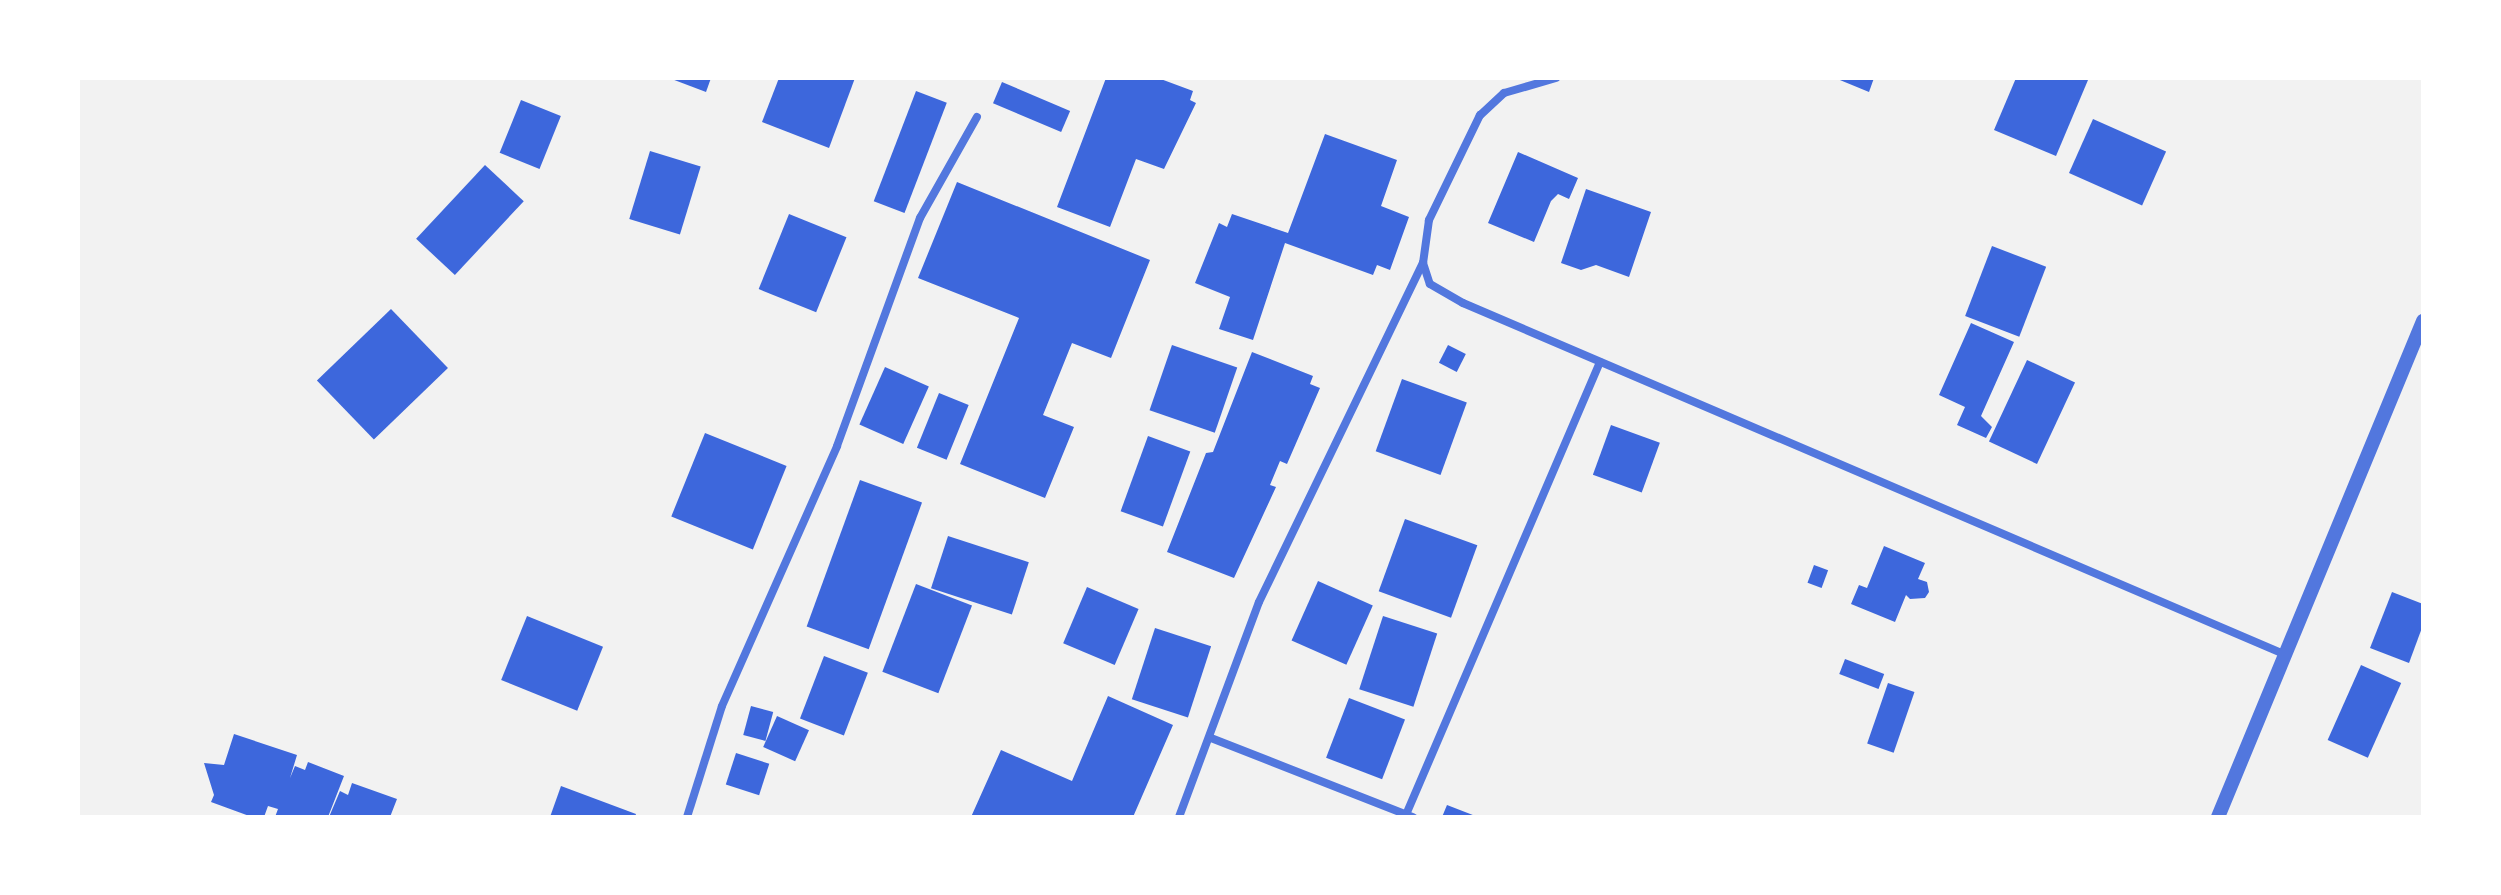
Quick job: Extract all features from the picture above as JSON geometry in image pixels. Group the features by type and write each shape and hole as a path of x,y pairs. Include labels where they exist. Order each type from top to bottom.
{"street":[{"path":"1179,817 1211,738 1259,602 1423,263 1429,220 1480,115 1504,93 1556,78"},
{"path":"687,817 722,706 837,446 920,218 977,117"},
{"path":"1423,263 1430,284 1463,303 2284,654"},
{"path":"2218,817 2423,321"},
{"path":"1211,738 1408,816 1600,362"}],"building":[{"path":"669,78 711,78 706,92"},
{"path":"779,78 855,78 829,148 762,122"},
{"path":"1106,78 1158,78 1193,91 1190,100 1196,103 1164,169 1136,159 1110,227 1057,207"},
{"path":"1835,78 1874,78 1869,92"},
{"path":"2016,78 2088,80 2056,156 1994,130"},
{"path":"1002,82 1070,111 1061,132 993,103"},
{"path":"916,91 947,103 905,213 874,201"},
{"path":"521,100 561,116 540,169 500,153"},
{"path":"2093,119 2166,152 2142,205 2069,173"},
{"path":"1325,134 1397,160 1381,206 1409,217 1390,270 1377,265 1373,275 1285,243 1253,340 1219,329 1230,297 1195,283 1219,223 1227,227 1232,214 1288,233"},
{"path":"650,151 701,166 680,234 629,219"},
{"path":"1518,152 1578,178 1569,199 1558,194 1551,201 1534,242 1488,223"},
{"path":"485,165 524,201 455,275 416,239"},
{"path":"957,182 1150,260 1111,358 1072,343 1043,415 1074,427 1045,498 960,464 1019,318 918,278"},
{"path":"1586,189 1651,212 1629,277 1596,265 1581,270 1561,263"},
{"path":"789,214 846,237 816,312 759,289"},
{"path":"1992,246 2046,267 2019,337 1965,316"},
{"path":"391,309 448,368 374,440 317,381"},
{"path":"1971,323 2014,342 1981,416 1992,427 1986,438 1957,425 1965,407 1939,395"},
{"path":"1172,345 1237,367 1215,433 1150,410"},
{"path":"1448,345 1466,354 1457,372 1439,363"},
{"path":"1252,352 1313,376 1310,384 1320,388 1287,464 1280,461 1270,485 1276,487 1234,578 1167,552 1206,453 1213,452"},
{"path":"2027,360 2075,382 2037,464 1989,442"},
{"path":"885,367 929,387 903,444 859,425"},
{"path":"1402,379 1467,403 1441,475 1376,451"},
{"path":"939,393 969,405 947,460 917,448"},
{"path":"1611,425 1660,443 1642,493 1593,475"},
{"path":"705,433 787,466 753,549 671,516"},
{"path":"1148,436 1190,451 1163,527 1121,511"},
{"path":"860,480 922,503 869,649 807,627"},
{"path":"1405,519 1477,545 1451,618 1379,591"},
{"path":"948,536 1029,562 1012,615 931,588"},
{"path":"1884,546 1925,563 1918,579 1927,582 1929,592 1925,598 1910,599 1906,595 1895,622 1851,604 1859,585 1867,588"},
{"path":"1814,565 1828,570 1822,588 1808,583"},
{"path":"1318,581 1373,605 1346,665 1292,640"},
{"path":"916,584 972,606 938,693 882,672"},
{"path":"1087,587 1139,609 1115,665 1063,643"},
{"path":"2392,592 2423,604 2423,625 2409,663 2370,648"},
{"path":"527,616 603,647 577,711 501,680"},
{"path":"1383,616 1437,634 1413,707 1359,689"},
{"path":"1155,628 1211,646 1188,718 1132,699"},
{"path":"824,656 868,673 844,735 800,719"},
{"path":"1845,659 1884,674 1878,689 1839,674"},
{"path":"2361,665 2401,683 2368,758 2328,740"},
{"path":"1888,683 1914,692 1894,753 1867,744"},
{"path":"1108,696 1173,725 1133,817 971,817 1001,750 1072,781"},
{"path":"1349,698 1405,720 1382,779 1326,758"},
{"path":"751,706 773,712 765,741 743,735"},
{"path":"777,716 809,730 795,761 763,747"},
{"path":"234,734 297,755 290,778 295,766 305,770 308,762 344,776 328,817 275,817 278,809 268,806 264,817 252,817 211,802 214,795 204,763 224,765"},
{"path":"736,753 769,764 759,795 726,784"},
{"path":"352,783 397,799 390,817 329,817 340,791 348,795"},
{"path":"561,786 636,814 635,817 550,817"},
{"path":"1447,805 1478,817 1442,817"}]}
